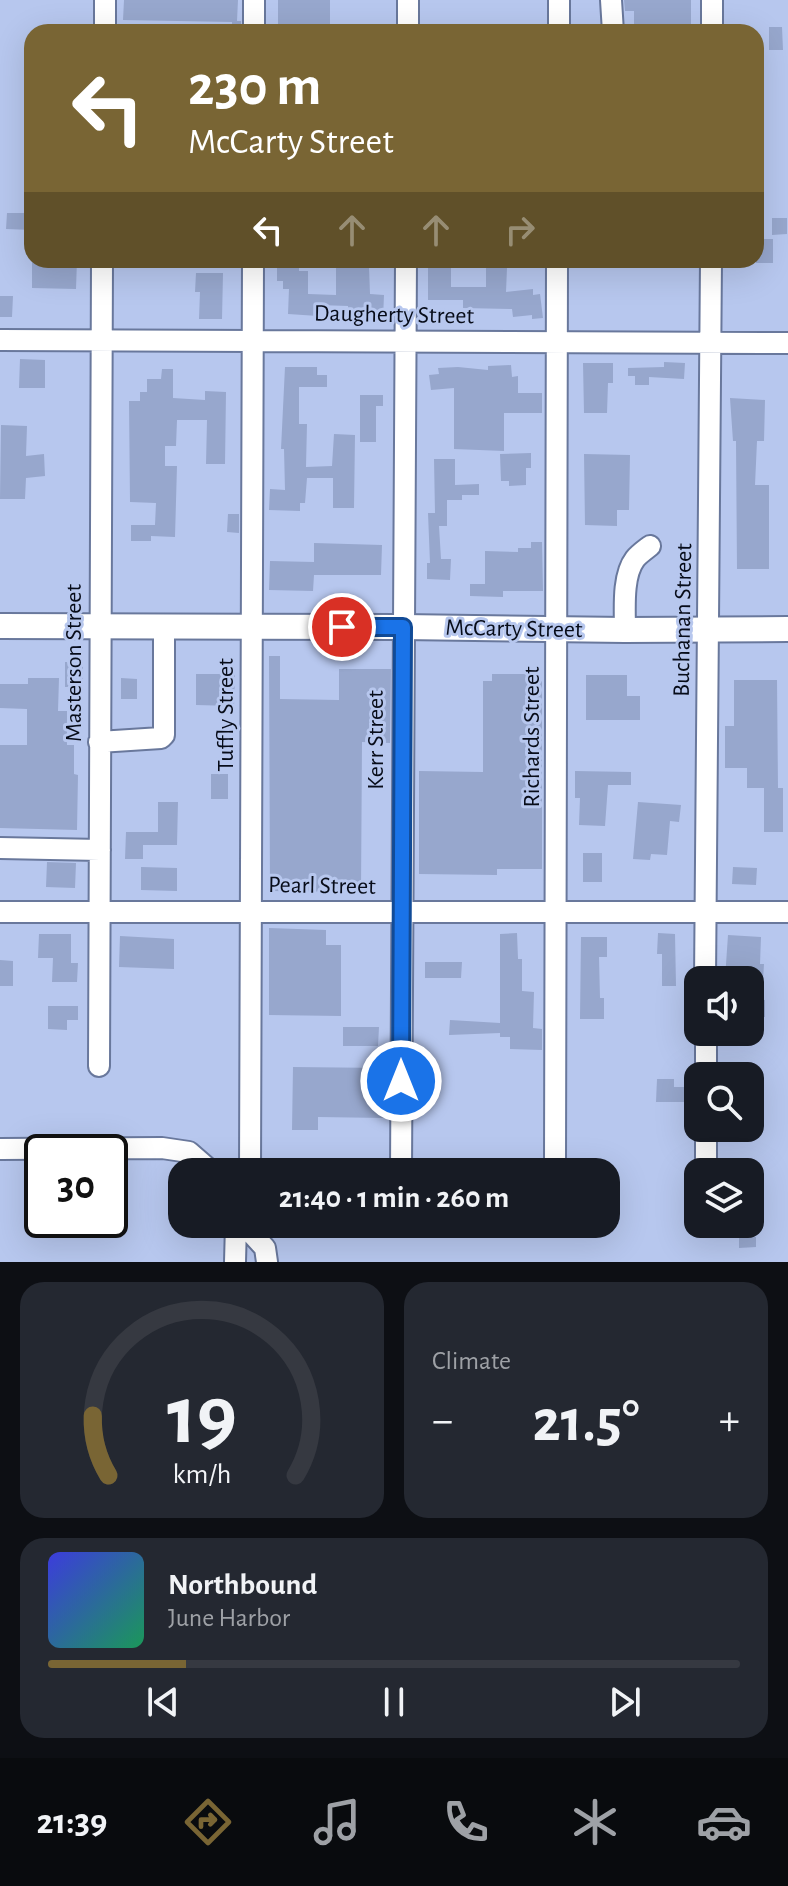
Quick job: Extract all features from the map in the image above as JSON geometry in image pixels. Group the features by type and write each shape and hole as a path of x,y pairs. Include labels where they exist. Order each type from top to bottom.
{"main road":[{"name":"McCarty Street","path":"0,626 788,629"}],"street":[{"path":"105,0 105,24"},
{"path":"254,0 254,24"},
{"path":"408,0 408,24"},
{"path":"559,0 559,24"},
{"path":"611,0 612,24"},
{"path":"712,0 712,24"},
{"name":"Masterson Street","path":"99,1066 102,268"},
{"name":"Tuffly Street","path":"250,1158 253,268"},
{"name":"Kerr Street","path":"401,1158 406,268"},
{"name":"Richards Street","path":"555,1158 557,268"},
{"name":"Buchanan Street","path":"705,966 711,268"},
{"name":"Daugherty Street","path":"0,340 788,343"},
{"path":"625,630 625,599 630,571 634,560 650,546"},
{"path":"99,742 161,738 164,735 164,627"},
{"path":"0,848 100,850"},
{"name":"Pearl Street","path":"0,912 788,912"},
{"path":"0,1149 162,1148 189,1152 196,1158"},
{"path":"235,1262 242,1238"},
{"path":"255,1238 265,1248 267,1262"}],"building":[{"path":"124,0 238,0 237,21 241,24 232,22 123,20"},
{"path":"278,0 330,0 330,24 278,24"},
{"path":"624,0 691,0 691,24 634,24 634,11 625,11"},
{"path":"769,27 782,27 783,50 769,50"},
{"path":"7,213 24,213 24,230 6,229"},
{"path":"772,218 787,218 787,234 772,235"},
{"path":"764,239 773,239 773,263 764,263"},
{"path":"32,268 77,268 76,289 32,288"},
{"path":"277,268 299,268 299,271 308,271 308,294 336,295 336,268 369,268 370,294 384,295 383,319 348,317 348,306 318,305 318,316 288,314 289,289 283,289 283,281 277,281"},
{"path":"428,268 451,268 451,287 486,287 486,268 507,268 506,292 533,289 533,295 540,294 543,318 532,319 532,315 513,317 512,309 463,308 463,300 428,300"},
{"path":"196,273 223,273 222,319 199,319 200,292 195,292"},
{"path":"0,296 13,296 12,317 0,317"},
{"path":"20,359 45,360 45,388 19,388"},
{"path":"664,362 685,363 684,379 649,377 649,385 635,385 635,376 628,376 628,368 664,367"},
{"path":"583,363 613,363 613,383 608,383 607,413 584,413"},
{"path":"511,365 512,377 518,376 518,393 542,393 542,413 504,413 504,451 454,449 454,388 431,390 429,375 439,374 438,368 488,370 488,366"},
{"path":"285,367 317,367 317,375 327,375 327,387 299,387 299,424 307,424 306,467 332,466 334,434 355,435 354,508 333,508 333,478 307,478 305,503 300,503 300,511 269,510 270,489 285,490 284,449 281,449"},
{"path":"162,369 173,369 173,398 205,400 205,391 226,392 225,464 206,464 207,420 177,420 176,446 165,446 165,466 177,466 175,537 151,536 151,541 131,541 131,525 155,525 156,503 130,502 129,401 140,401 140,392 147,392 147,379 161,379"},
{"path":"360,395 383,395 383,406 376,406 376,442 360,442"},
{"path":"730,398 765,400 764,441 757,441 755,485 769,485 769,569 737,569 736,441 733,441"},
{"path":"1,425 27,426 26,456 44,454 45,476 26,478 25,499 0,499"},
{"path":"531,453 531,468 526,468 526,485 509,486 509,481 501,481 500,454"},
{"path":"584,454 630,455 629,510 617,510 617,526 585,525"},
{"path":"434,459 455,459 455,485 479,484 479,495 462,495 462,500 447,500 447,526 439,526 441,559 451,559 450,580 427,579 427,563 430,563 428,513 435,513"},
{"path":"228,514 239,514 239,533 227,532"},
{"path":"531,542 542,542 543,591 503,591 503,597 470,596 470,584 485,584 485,551 518,552 518,548 531,548"},
{"path":"314,543 382,545 381,575 314,575 313,591 269,590 270,561 314,562"},
{"path":"269,656 280,656 280,699 339,700 339,669 391,669 390,743 362,742 361,892 270,891"},
{"path":"65,662 83,662 83,687 65,687"},
{"path":"196,674 235,674 234,706 196,705"},
{"path":"492,674 532,674 531,681 542,681 542,869 497,869 497,875 419,874 419,771 483,772 483,681 492,681"},
{"path":"586,675 627,675 627,696 640,696 640,720 586,720"},
{"path":"28,678 59,678 58,711 67,711 67,745 74,745 74,774 78,775 77,830 0,828 0,745 27,745 27,709 0,708 0,684 28,684"},
{"path":"121,678 137,679 137,699 121,699"},
{"path":"734,680 777,680 778,788 783,788 783,832 764,832 764,788 747,788 747,768 725,768 725,726 734,726"},
{"path":"575,771 631,772 631,785 608,785 605,826 579,825 580,798 575,798"},
{"path":"211,774 228,774 228,799 211,799"},
{"path":"158,802 178,802 177,845 143,845 143,859 125,859 126,832 158,832"},
{"path":"638,802 681,805 679,822 670,821 667,855 651,854 650,860 633,859"},
{"path":"583,853 602,853 602,882 583,882"},
{"path":"47,862 76,863 75,888 46,887"},
{"path":"141,867 177,868 177,891 141,890"},
{"path":"733,867 757,868 756,885 732,884"},
{"path":"269,928 326,930 326,945 341,945 341,1016 269,1015"},
{"path":"517,933 518,959 522,959 522,991 534,992 533,1028 542,1029 542,1050 510,1049 510,1037 500,1037 500,1033 449,1035 450,1020 500,1023 500,934"},
{"path":"658,933 675,934 676,986 662,986 662,954 657,954"},
{"path":"39,934 71,934 71,963 78,963 77,982 52,982 53,958 38,958"},
{"path":"728,935 761,937 760,964 764,966 726,966"},
{"path":"120,936 174,939 174,969 119,967"},
{"path":"581,937 607,937 607,957 599,957 604,1019 580,1019"},
{"path":"0,960 13,961 13,986 0,986"},
{"path":"425,962 462,962 461,978 425,978"},
{"path":"48,1006 78,1006 78,1020 67,1020 67,1030 48,1029"},
{"path":"343,1027 379,1027 378,1046 343,1046"},
{"path":"293,1067 385,1068 385,1118 318,1117 318,1130 292,1130"},
{"path":"657,1079 674,1079 674,1087 684,1087 684,1102 656,1102"},
{"path":"739,1238 756,1238 756,1247 739,1248"}],"route":[{"path":"342,627 403,627 401,1081"}]}
